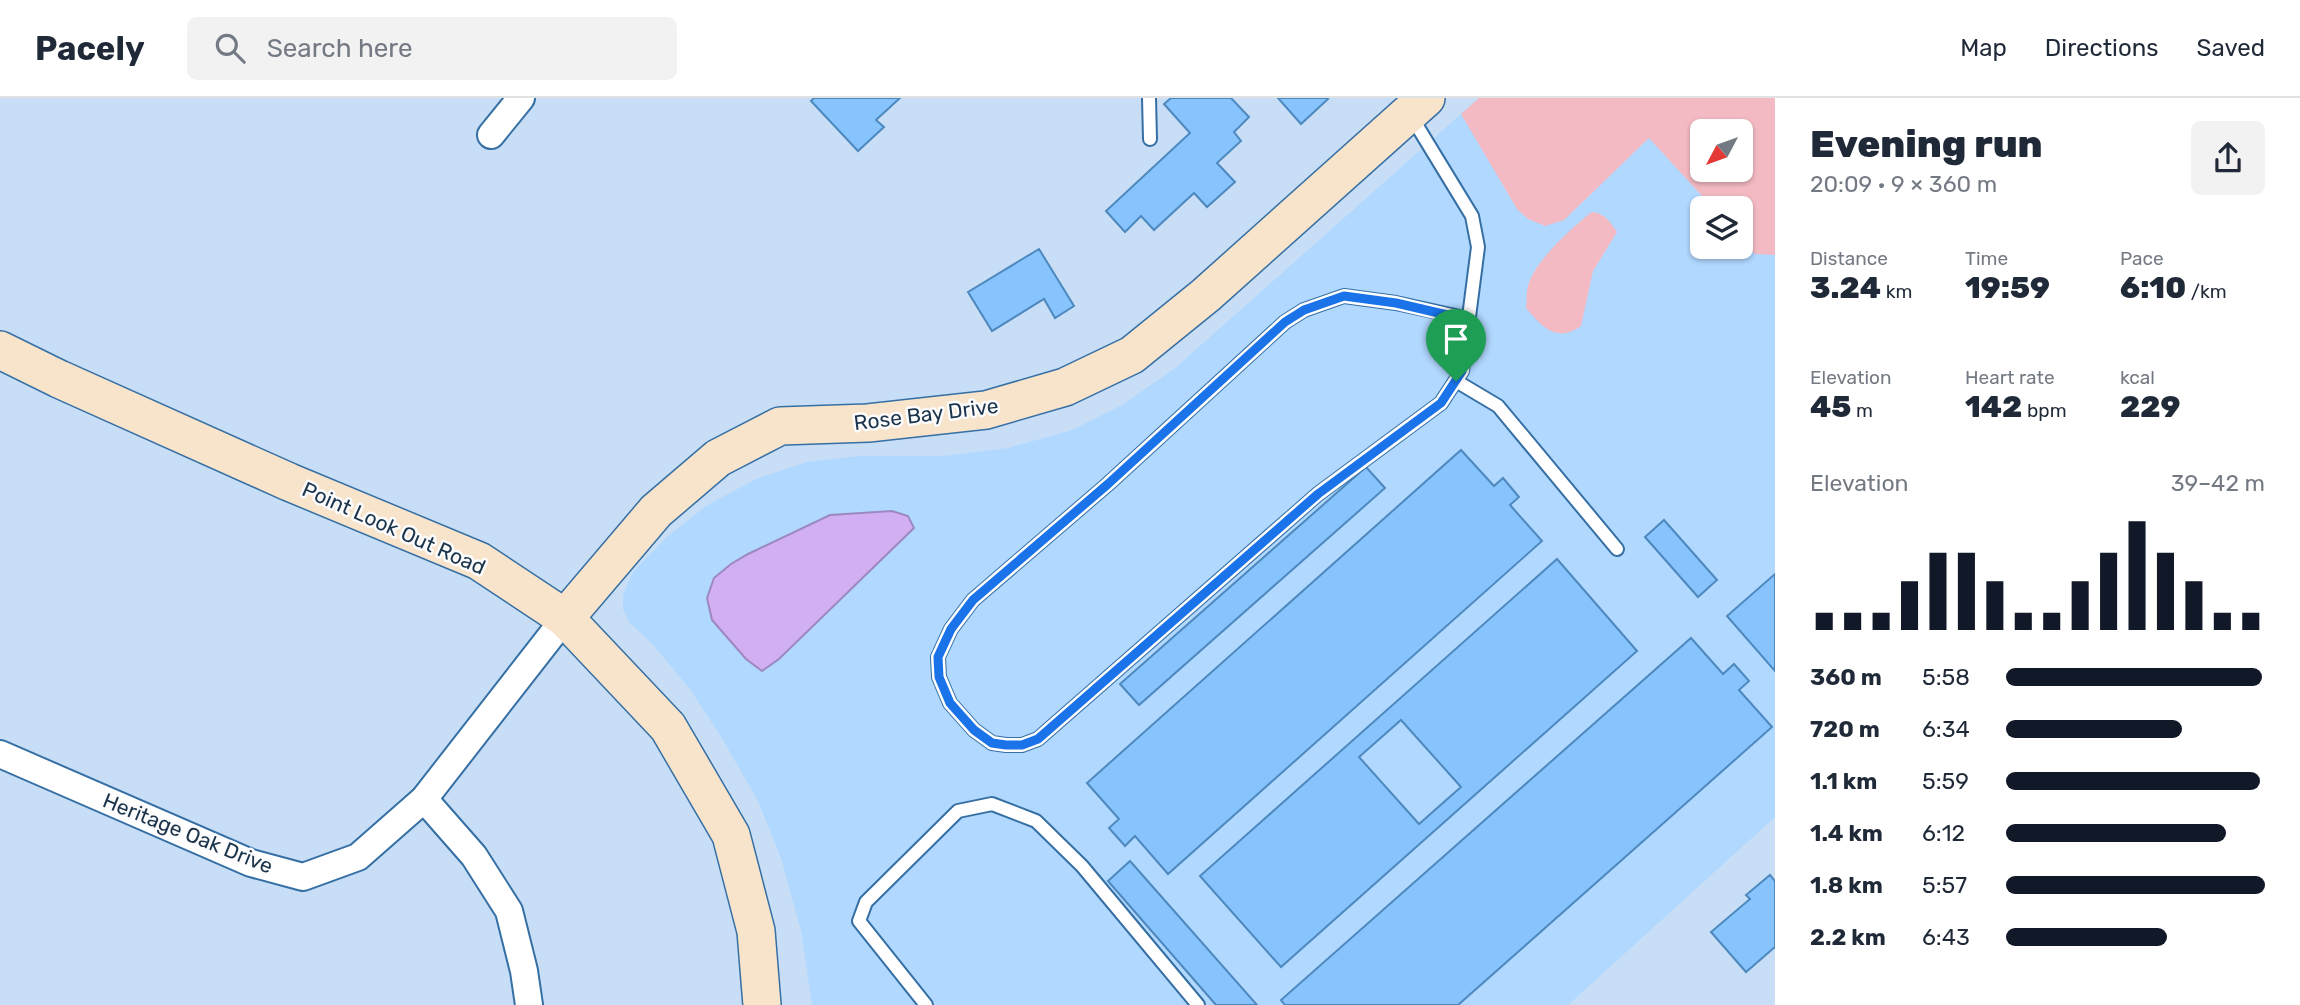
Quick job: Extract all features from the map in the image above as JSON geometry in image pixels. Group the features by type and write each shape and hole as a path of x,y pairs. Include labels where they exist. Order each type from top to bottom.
{"street":[{"path":"491,135 521,98"},
{"name":"Rose Bay Drive","path":"565,618 656,511 718,458 780,426 867,423 986,410 1065,387 1132,355 1206,295 1418,105"},
{"name":"Point Look Out Road","path":"0,350 289,482 479,561 565,618 668,727 731,835 756,931 762,1005"},
{"name":"Heritage Oak Drive","path":"0,754 251,863 303,877 358,857 424,799 565,618"},
{"path":"424,799 474,856 509,911 524,971 529,1005"}],"lane":[{"path":"1149,98 1150,139"},
{"path":"1418,105 1472,216 1478,247 1469,320 1462,371 1441,403 1318,494 1038,739 1022,745 992,743 974,730 950,703 939,677 938,657 951,629 973,600 1108,484 1285,322 1304,310 1344,296 1396,303 1469,320"},
{"path":"1456,381 1498,407 1617,549"},
{"path":"926,1005 859,921 866,902 958,811 992,804 1037,821 1083,866 1198,1005"}],"shaded area":[{"path":"1479,98 1775,98 1775,817 1568,1005 812,1005 801,931 781,858 758,801 690,689 653,645 629,622 623,609 623,595 633,572 667,537 706,506 756,479 807,462 859,456 944,456 1008,448 1072,430 1122,405 1174,369"},
{"path":"1479,98 1775,98 1775,255 1753,252 1753,196 1702,196 1649,138 1564,220 1545,226 1528,219 1517,209 1461,114"},
{"path":"1592,212 1604,216 1617,232 1593,271 1581,326 1565,333 1551,331 1538,322 1526,308 1528,286 1546,256"},
{"path":"892,511 908,516 914,528 779,659 762,671 746,659 712,620 707,598 714,578 731,564 830,515"}],"building":[{"path":"814,98 900,98 876,120 884,127 858,151 811,101"},
{"path":"1171,98 1231,98 1249,117 1234,132 1241,141 1217,163 1235,182 1207,207 1194,193 1154,230 1141,216 1125,232 1106,211 1190,133 1164,104"},
{"path":"1278,98 1326,98 1328,99 1301,124"},
{"path":"1039,249 1074,306 1055,318 1044,299 992,331 968,292"},
{"path":"1461,450 1494,486 1503,478 1519,497 1510,505 1542,541 1168,874 1135,836 1125,846 1109,828 1119,819 1087,783"},
{"path":"1366,467 1385,488 1139,705 1120,684"},
{"path":"1664,520 1717,580 1698,597 1645,537"},
{"path":"1557,559 1637,651 1281,967 1200,876","holes":["1401,720 1461,787 1419,824 1359,757"]},
{"path":"1775,574 1775,671 1727,616"},
{"path":"1691,638 1723,674 1734,664 1749,681 1739,690 1772,727 1458,1005 1285,1005 1281,1000"},
{"path":"1130,861 1257,1005 1216,1005 1108,881"},
{"path":"1770,875 1775,881 1775,947 1746,972 1711,932 1750,899 1746,895"}],"route":[{"path":"1344,296 1396,303 1469,320 1462,371 1456,381 1441,403 1318,494 1038,739 1022,745 992,743 974,730 950,703 939,677 938,657 951,629 973,600 1108,484 1285,322 1304,310 1344,296"}]}
